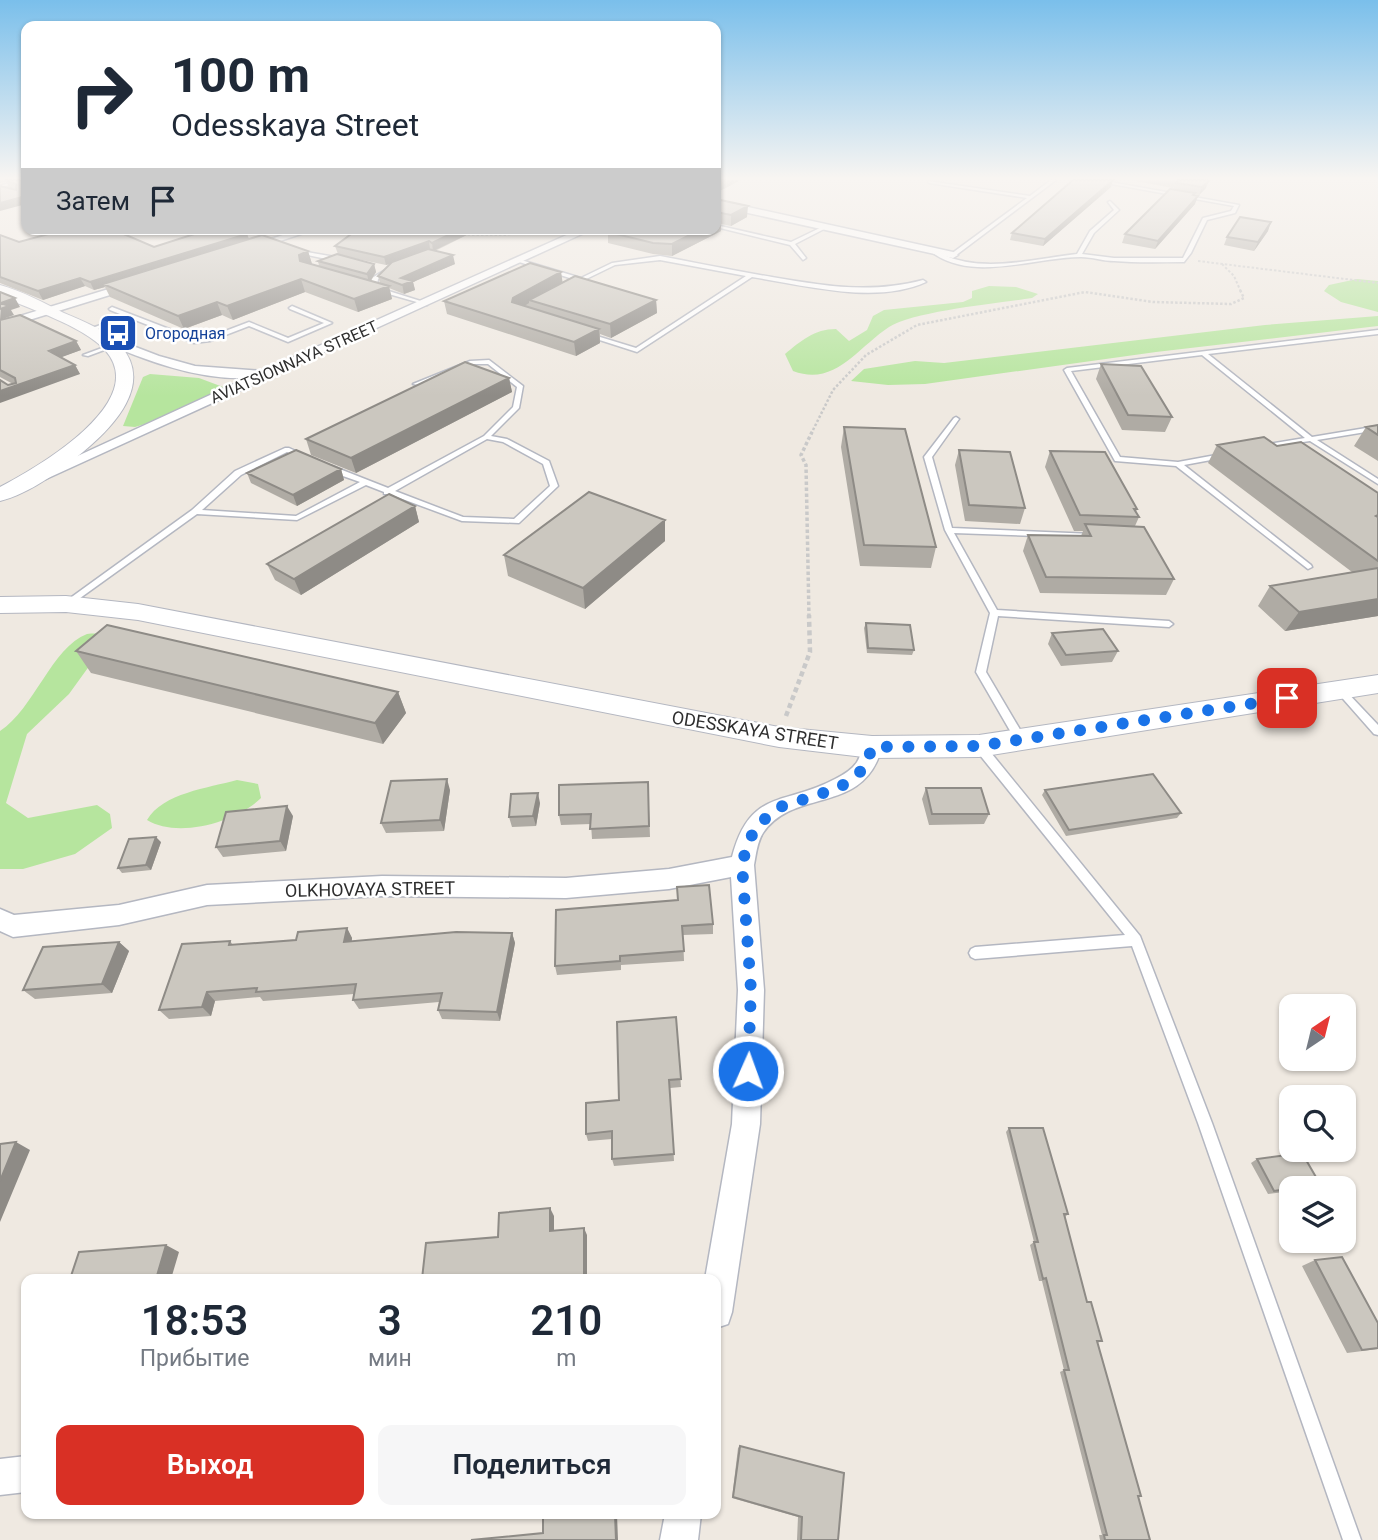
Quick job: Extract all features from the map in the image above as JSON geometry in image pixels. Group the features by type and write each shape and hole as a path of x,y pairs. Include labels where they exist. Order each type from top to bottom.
{"main road":[{"path":"0,289 112,346 125,368 123,389 112,410 88,440 23,484"},
{"name":"AVIATSIONNAYA STREET","path":"0,495 23,484"},
{"name":"ODESSKAYA STREET","path":"0,605 66,604 138,612 779,737 872,747 979,746 1378,684"}],"street":[{"name":"AVIATSIONNAYA STREET","path":"23,484 539,252"},
{"path":"939,252 953,255"},
{"path":"0,326 141,283"},
{"path":"87,331 140,354 187,368 244,375 275,371"},
{"path":"721,1281 746,1124 751,990 742,865 755,828 777,808 839,788 865,768 872,747"},
{"name":"OLKHOVAYA STREET","path":"4,929 119,915 207,895 382,886 566,888 670,879 742,865"},
{"path":"0,1477 21,1475"},
{"path":"679,1540 682,1519"}],"lane":[{"path":"298,252 349,262"},
{"path":"798,252 803,258"},
{"path":"933,252 937,257 952,262 1021,265 1079,256 1112,260 1184,260 1190,252"},
{"path":"953,255 957,252"},
{"path":"1079,256 1081,252"},
{"path":"570,285 614,264 660,258 838,288 903,289 923,282"},
{"path":"327,263 337,259"},
{"path":"519,261 581,280"},
{"path":"377,289 374,285 375,278 383,269 400,265"},
{"path":"584,334 636,350 751,275"},
{"path":"362,285 425,304"},
{"path":"112,309 194,341 208,340 249,324 288,340 329,323 292,308"},
{"path":"87,331 131,316"},
{"path":"1230,453 1178,464 1118,460 1067,370 1378,332"},
{"path":"86,355 112,346"},
{"path":"1203,353 1309,438 1378,482"},
{"path":"387,492 486,437 516,408 520,386 489,362 472,362 416,384"},
{"path":"956,419 928,457 949,530 994,613 981,672 1020,738"},
{"path":"1256,448 1378,428"},
{"path":"326,466 462,519 516,521 554,486 546,464 505,440 486,437"},
{"path":"66,604 195,512 238,473 287,449 313,460"},
{"path":"1178,464 1308,566"},
{"path":"195,512 297,518 364,483"},
{"path":"949,530 1100,536"},
{"path":"994,613 1169,624"},
{"path":"1340,690 1378,731"},
{"path":"979,746 1136,940 1205,1123 1352,1540"},
{"path":"975,953 1136,940"}],"path":[{"path":"1184,260 1378,283"}],"green space":[{"path":"1357,279 1378,281 1378,312 1341,302 1324,291 1329,285"},
{"path":"989,286 1016,287 1038,294 1032,298 937,312 901,321 877,336 845,363 821,374 808,375 793,371 785,354 821,331 836,329 849,341 867,330 873,316 884,310 963,302 972,298 972,291"},
{"path":"1378,316 1378,326 1156,352 925,384 888,385 851,381 864,369 915,361 944,363 1265,325"},
{"path":"150,374 199,378 223,387 145,424 123,426 143,377"},
{"path":"104,633 108,640 69,694 27,734 6,803 28,818 97,805 110,814 112,828 75,854 23,869 0,869 0,731 23,708 63,652 87,634"},
{"path":"237,780 258,784 261,798 223,821 190,828 175,828 147,820 164,803 175,798"}],"building":[{"path":"0,252 189,252 90,282 80,278 38,291 0,277"},
{"path":"207,252 306,252 299,255 300,261 389,286 354,299 301,279 227,306 217,302 178,316 103,284"},
{"path":"361,252 398,252 384,257"},
{"path":"420,252 453,255 401,278 413,281 402,285 378,276 392,262"},
{"path":"337,254 374,264 367,274 318,261"},
{"path":"530,263 561,272 513,298 512,302 599,329 574,342 444,301"},
{"path":"575,276 656,300 610,324 529,300"},
{"path":"0,292 15,298 1,303 9,306 0,309"},
{"path":"20,315 76,341 49,351 75,365 0,391 0,380 8,385 16,383 15,378 0,370 0,320"},
{"path":"465,362 509,378 351,458 306,439"},
{"path":"1101,364 1141,366 1172,417 1128,415"},
{"path":"1378,425 1378,435 1366,427"},
{"path":"844,427 905,429 936,547 864,545"},
{"path":"1264,437 1277,446 1301,442 1378,493 1378,561 1217,445"},
{"path":"296,450 341,469 293,495 247,473"},
{"path":"959,450 1010,452 1025,508 969,505"},
{"path":"1050,451 1105,452 1139,517 1080,515"},
{"path":"589,492 665,520 583,588 504,555"},
{"path":"389,494 415,506 294,579 267,564"},
{"path":"1085,524 1144,527 1174,579 1046,577 1028,535 1091,536"},
{"path":"1378,568 1378,599 1299,612 1270,586"},
{"path":"866,623 910,625 914,650 868,648"},
{"path":"107,625 398,692 375,723 76,651"},
{"path":"1103,629 1118,651 1066,655 1052,633"},
{"path":"1153,774 1181,813 1069,830 1045,790"},
{"path":"447,779 440,820 381,823 391,781"},
{"path":"648,782 649,826 590,829 591,814 559,815 559,785"},
{"path":"926,788 981,788 989,814 932,814"},
{"path":"538,793 533,816 509,817 511,794"},
{"path":"287,806 280,841 216,847 226,812"},
{"path":"156,837 146,865 118,868 129,839"},
{"path":"709,885 713,924 682,926 684,951 620,956 620,961 555,966 556,910 678,900 677,887"},
{"path":"347,928 344,942 456,932 512,933 497,1012 438,1010 442,993 353,1000 356,984 256,992 257,988 207,992 202,1007 159,1010 182,944 230,941 229,945 296,940 298,932"},
{"path":"119,942 102,984 23,990 43,947"},
{"path":"676,1017 681,1079 669,1080 674,1154 612,1159 612,1131 586,1134 586,1103 619,1100 617,1022"},
{"path":"1009,1128 1043,1128 1068,1214 1064,1214 1087,1302 1091,1302 1102,1341 1097,1341 1141,1496 1138,1496 1150,1540 1105,1540 1104,1535 1107,1535 1064,1370 1069,1370 1046,1278 1043,1279 1034,1242 1038,1242"},
{"path":"16,1142 0,1181 0,1144"},
{"path":"1279,1156 1279,1162 1307,1162 1315,1176 1279,1176 1279,1190 1274,1191 1257,1159"},
{"path":"550,1208 550,1231 584,1228 584,1274 423,1274 426,1243 498,1237 499,1213"},
{"path":"166,1245 157,1274 72,1274 79,1252"},
{"path":"1342,1257 1378,1323 1378,1348 1362,1350 1315,1260"},
{"path":"740,1446 844,1473 838,1540 801,1540 802,1517 733,1497"},
{"path":"543,1519 615,1519 616,1540 471,1540 543,1533"}],"place":[{"name":"Огородная","path":"118,333"}],"route":[{"path":"748,1071 751,990 742,865 755,828 777,808 839,788 865,768 872,747 979,746 1287,698"}]}
